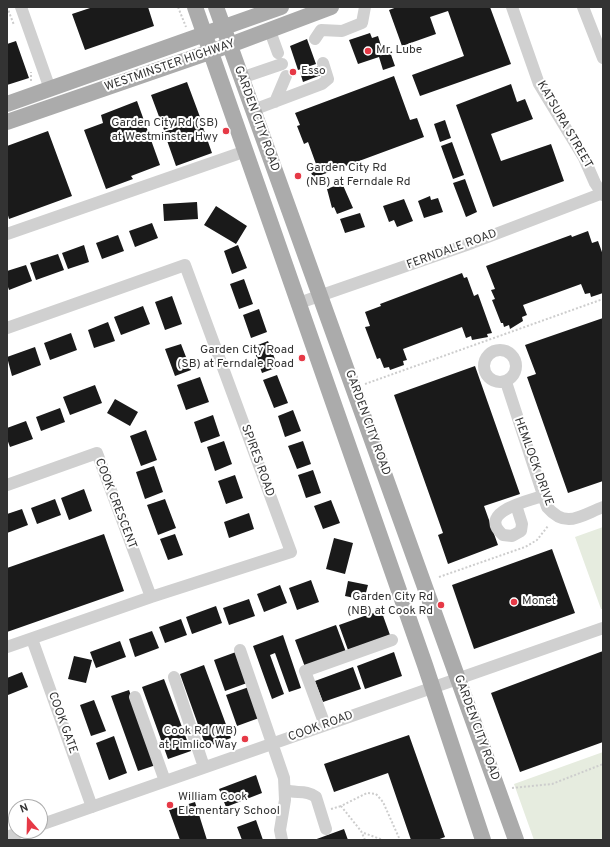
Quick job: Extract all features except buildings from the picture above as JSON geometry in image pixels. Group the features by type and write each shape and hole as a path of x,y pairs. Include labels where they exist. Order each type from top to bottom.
{"main road":[{"name":"GARDEN CITY ROAD","path":"195,7 433,687 483,840"},
{"name":"GARDEN CITY ROAD","path":"216,7 516,840"},
{"name":"WESTMINSTER HIGHWAY","path":"7,104 281,7"},
{"name":"WESTMINSTER HIGHWAY","path":"7,122 230,46 331,7"}],"street":[{"path":"21,7 50,89"},
{"path":"315,14 318,35 342,31 362,22 365,7"},
{"name":"KATSURA STREET","path":"512,7 539,84 584,158 595,183 603,194"},
{"path":"583,7 603,58"},
{"path":"241,78 280,58 270,31"},
{"path":"253,110 322,84 328,79 324,63"},
{"path":"275,102 286,76"},
{"path":"7,234 246,151"},
{"name":"FERNDALE ROAD","path":"299,303 472,243 603,194"},
{"name":"SPIRES ROAD","path":"7,328 185,265 291,552 7,647"},
{"name":"HEMLOCK DRIVE","path":"506,382 547,507 555,516 570,520 603,507"},
{"name":"COOK CRESCENT","path":"7,485 97,453 151,598"},
{"path":"516,505 543,496"},
{"name":"COOK ROAD","path":"48,822 603,628"},
{"name":"COOK GATE","path":"32,639 92,807"},
{"path":"325,725 305,671 392,640"},
{"path":"240,650 284,778 285,800 280,830 282,840"},
{"path":"174,677 204,767"},
{"path":"135,697 165,781"},
{"path":"285,790 292,793 305,791 316,797 326,829"},
{"path":"472,808 470,824 476,840"}],"path":[{"path":"8,7 15,27"},
{"path":"178,7 185,26"},
{"path":"28,85 31,76 29,65"},
{"path":"354,387 603,299"},
{"path":"439,577 524,548 537,540 548,526"},
{"path":"512,788 552,784 603,764"},
{"path":"365,840 362,832 341,806 367,793 376,794 383,802 400,840"},
{"path":"362,832 383,840"}],"shaded area":[{"path":"603,527 603,609 601,609 575,537"},
{"path":"603,752 603,840 534,840 514,784"}],"place":[{"name":"Mr. Lube","path":"368,51"},
{"name":"Esso","path":"293,72"},
{"name":"Garden City Rd (SB) at Westminster Hwy","path":"226,131"},
{"name":"Garden City Rd (NB) at Ferndale Rd","path":"298,176"},
{"name":"Garden City Road (SB) at Ferndale Road","path":"302,358"},
{"name":"Monet","path":"514,602"},
{"name":"Garden City Rd (NB) at Cook Rd","path":"441,605"},
{"name":"Cook Rd (WB) at Pimlico Way","path":"245,739"},
{"name":"William Cook Elementary School","path":"170,805"}]}
